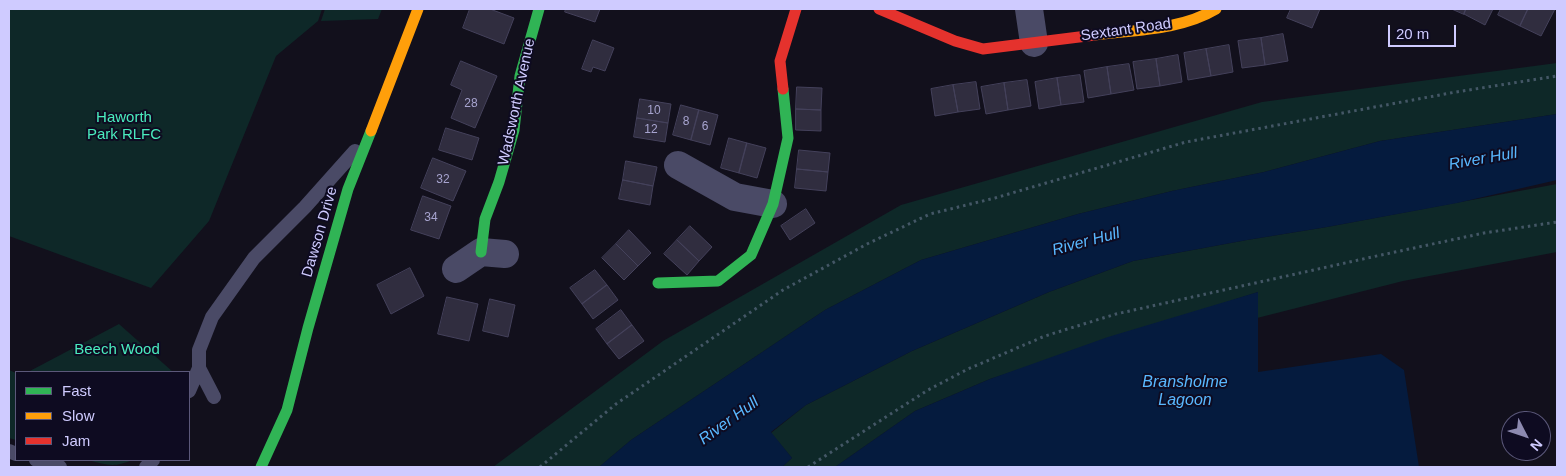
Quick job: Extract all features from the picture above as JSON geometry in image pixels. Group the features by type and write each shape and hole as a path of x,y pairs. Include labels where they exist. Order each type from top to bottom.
{"street":[{"name":"Dawson Drive","path":"261,467 287,410 308,328 348,189 418,9"},
{"name":"Wadsworth Avenue","path":"456,269 493,253 485,219 499,182 514,130 520,76 539,9"},
{"path":"658,282 718,281 751,255 773,204 788,138 780,61 796,9"},
{"name":"Sextant Road","path":"879,9 955,41 983,49 1168,26 1206,15 1216,9"},
{"path":"1029,9 1034,43"},
{"path":"678,165 735,198 773,204"}],"lane":[{"path":"190,389 199,368 199,350 212,317 254,258 305,207 369,136"},
{"path":"199,368 214,397"},
{"path":"39,461 60,467"}],"path":[{"path":"540,467 616,404 782,290 866,244 930,214 995,198 1186,142 1456,92 1557,76"},
{"path":"808,467 928,390 968,369 1045,336 1116,314 1372,257 1484,234 1557,222"}],"green space":[{"name":"Haworth Park RLFC","path":"9,9 322,9 318,21 276,56 209,221 151,288 9,236"},
{"path":"325,9 382,9 378,19 321,21"},
{"path":"1557,63 1557,114 1380,141 1264,172 1172,191 1078,214 921,260 825,310 631,440 599,467 493,467 663,341 901,205 1262,102"},
{"path":"1557,184 1557,252 1403,281 1257,318 1258,292 990,379 915,411 835,467 782,467 792,458 771,433 806,405 912,351 1049,292 1133,261"},
{"name":"Beech Wood","path":"119,324 172,371 30,371"},
{"path":"9,370 15,373 15,440 9,438"},
{"path":"92,461 129,461 110,465"}],"water":[{"name":"River Hull","path":"1557,114 1557,180 1457,203 1133,261 1049,292 912,351 806,405 771,432 792,458 782,467 599,467 631,440 825,310 921,260 1078,214 1172,191 1264,172 1380,141"},
{"name":"Bransholme Lagoon","path":"1258,292 1258,372 1381,354 1404,370 1419,467 835,467 915,411 990,379 1108,337"}],"building":[{"path":"470,9 490,9 514,18 504,44 463,28"},
{"path":"566,9 600,9 595,22 565,12"},
{"path":"1291,9 1320,9 1312,28 1287,18"},
{"path":"1452,9 1466,9 1464,14"},
{"path":"1466,9 1493,9 1485,25 1464,14"},
{"path":"1501,9 1528,9 1520,26 1498,15"},
{"path":"1528,9 1555,9 1541,36 1520,26"},
{"path":"1283,34 1288,61 1265,65 1261,38"},
{"path":"1261,38 1265,65 1242,68 1238,41"},
{"path":"593,40 614,48 605,71 593,67 591,72 582,69"},
{"path":"1229,45 1233,72 1211,76 1206,49"},
{"path":"1206,49 1211,76 1188,80 1184,53"},
{"path":"1178,55 1182,82 1160,86 1156,59"},
{"path":"1156,59 1160,86 1137,89 1133,62"},
{"path":"461,61 497,76 475,128 451,118 462,90 451,85"},
{"path":"1129,64 1134,90 1111,94 1107,67"},
{"path":"1107,67 1111,94 1088,98 1084,71"},
{"path":"1080,75 1084,102 1061,105 1057,78"},
{"path":"1057,78 1061,105 1039,109 1035,82"},
{"path":"1027,80 1031,106 1008,110 1004,83"},
{"path":"976,82 980,109 958,112 953,85"},
{"path":"1004,83 1008,110 986,114 981,87"},
{"path":"953,85 958,112 935,116 931,89"},
{"path":"797,87 822,88 821,110 796,109"},
{"path":"640,99 671,104 668,123 637,118"},
{"path":"681,105 699,110 691,140 673,135"},
{"path":"796,109 821,110 821,131 796,130"},
{"path":"699,110 718,115 710,145 691,140"},
{"path":"637,118 668,123 665,142 634,137"},
{"path":"446,128 479,138 472,160 439,150"},
{"path":"729,138 747,143 739,173 721,168"},
{"path":"747,143 766,148 757,178 739,173"},
{"path":"799,150 830,153 828,172 797,169"},
{"path":"433,158 466,171 453,201 421,188"},
{"path":"626,161 657,167 653,186 623,180"},
{"path":"797,169 828,172 826,191 795,188"},
{"path":"623,180 653,186 650,205 619,199"},
{"path":"423,196 451,206 439,239 411,230"},
{"path":"806,209 815,223 790,240 781,226"},
{"path":"690,226 712,247 699,261 677,240"},
{"path":"629,230 651,253 638,266 616,244"},
{"path":"677,240 699,261 687,275 664,254"},
{"path":"616,244 638,266 624,280 602,258"},
{"path":"410,268 424,296 391,314 377,285"},
{"path":"595,270 607,285 582,304 570,288"},
{"path":"607,285 618,300 593,319 582,304"},
{"path":"447,297 478,304 469,341 438,334"},
{"path":"490,299 515,305 508,337 483,331"},
{"path":"621,310 632,325 607,344 596,329"},
{"path":"632,325 644,341 619,359 607,344"}],"traffic: fast":[{"path":"481,252 485,219 499,182 514,130 520,76 539,9"},
{"path":"658,283 718,281 751,255 773,204 788,138 783,89"},
{"path":"261,467 287,410 308,328 348,189 371,131"}],"traffic: slow":[{"path":"371,131 418,9"},
{"path":"1095,35 1173,25 1202,16 1216,9"}],"traffic: jam":[{"path":"783,89 780,61 796,9"},
{"path":"879,9 955,41 983,49 1095,35"}]}
